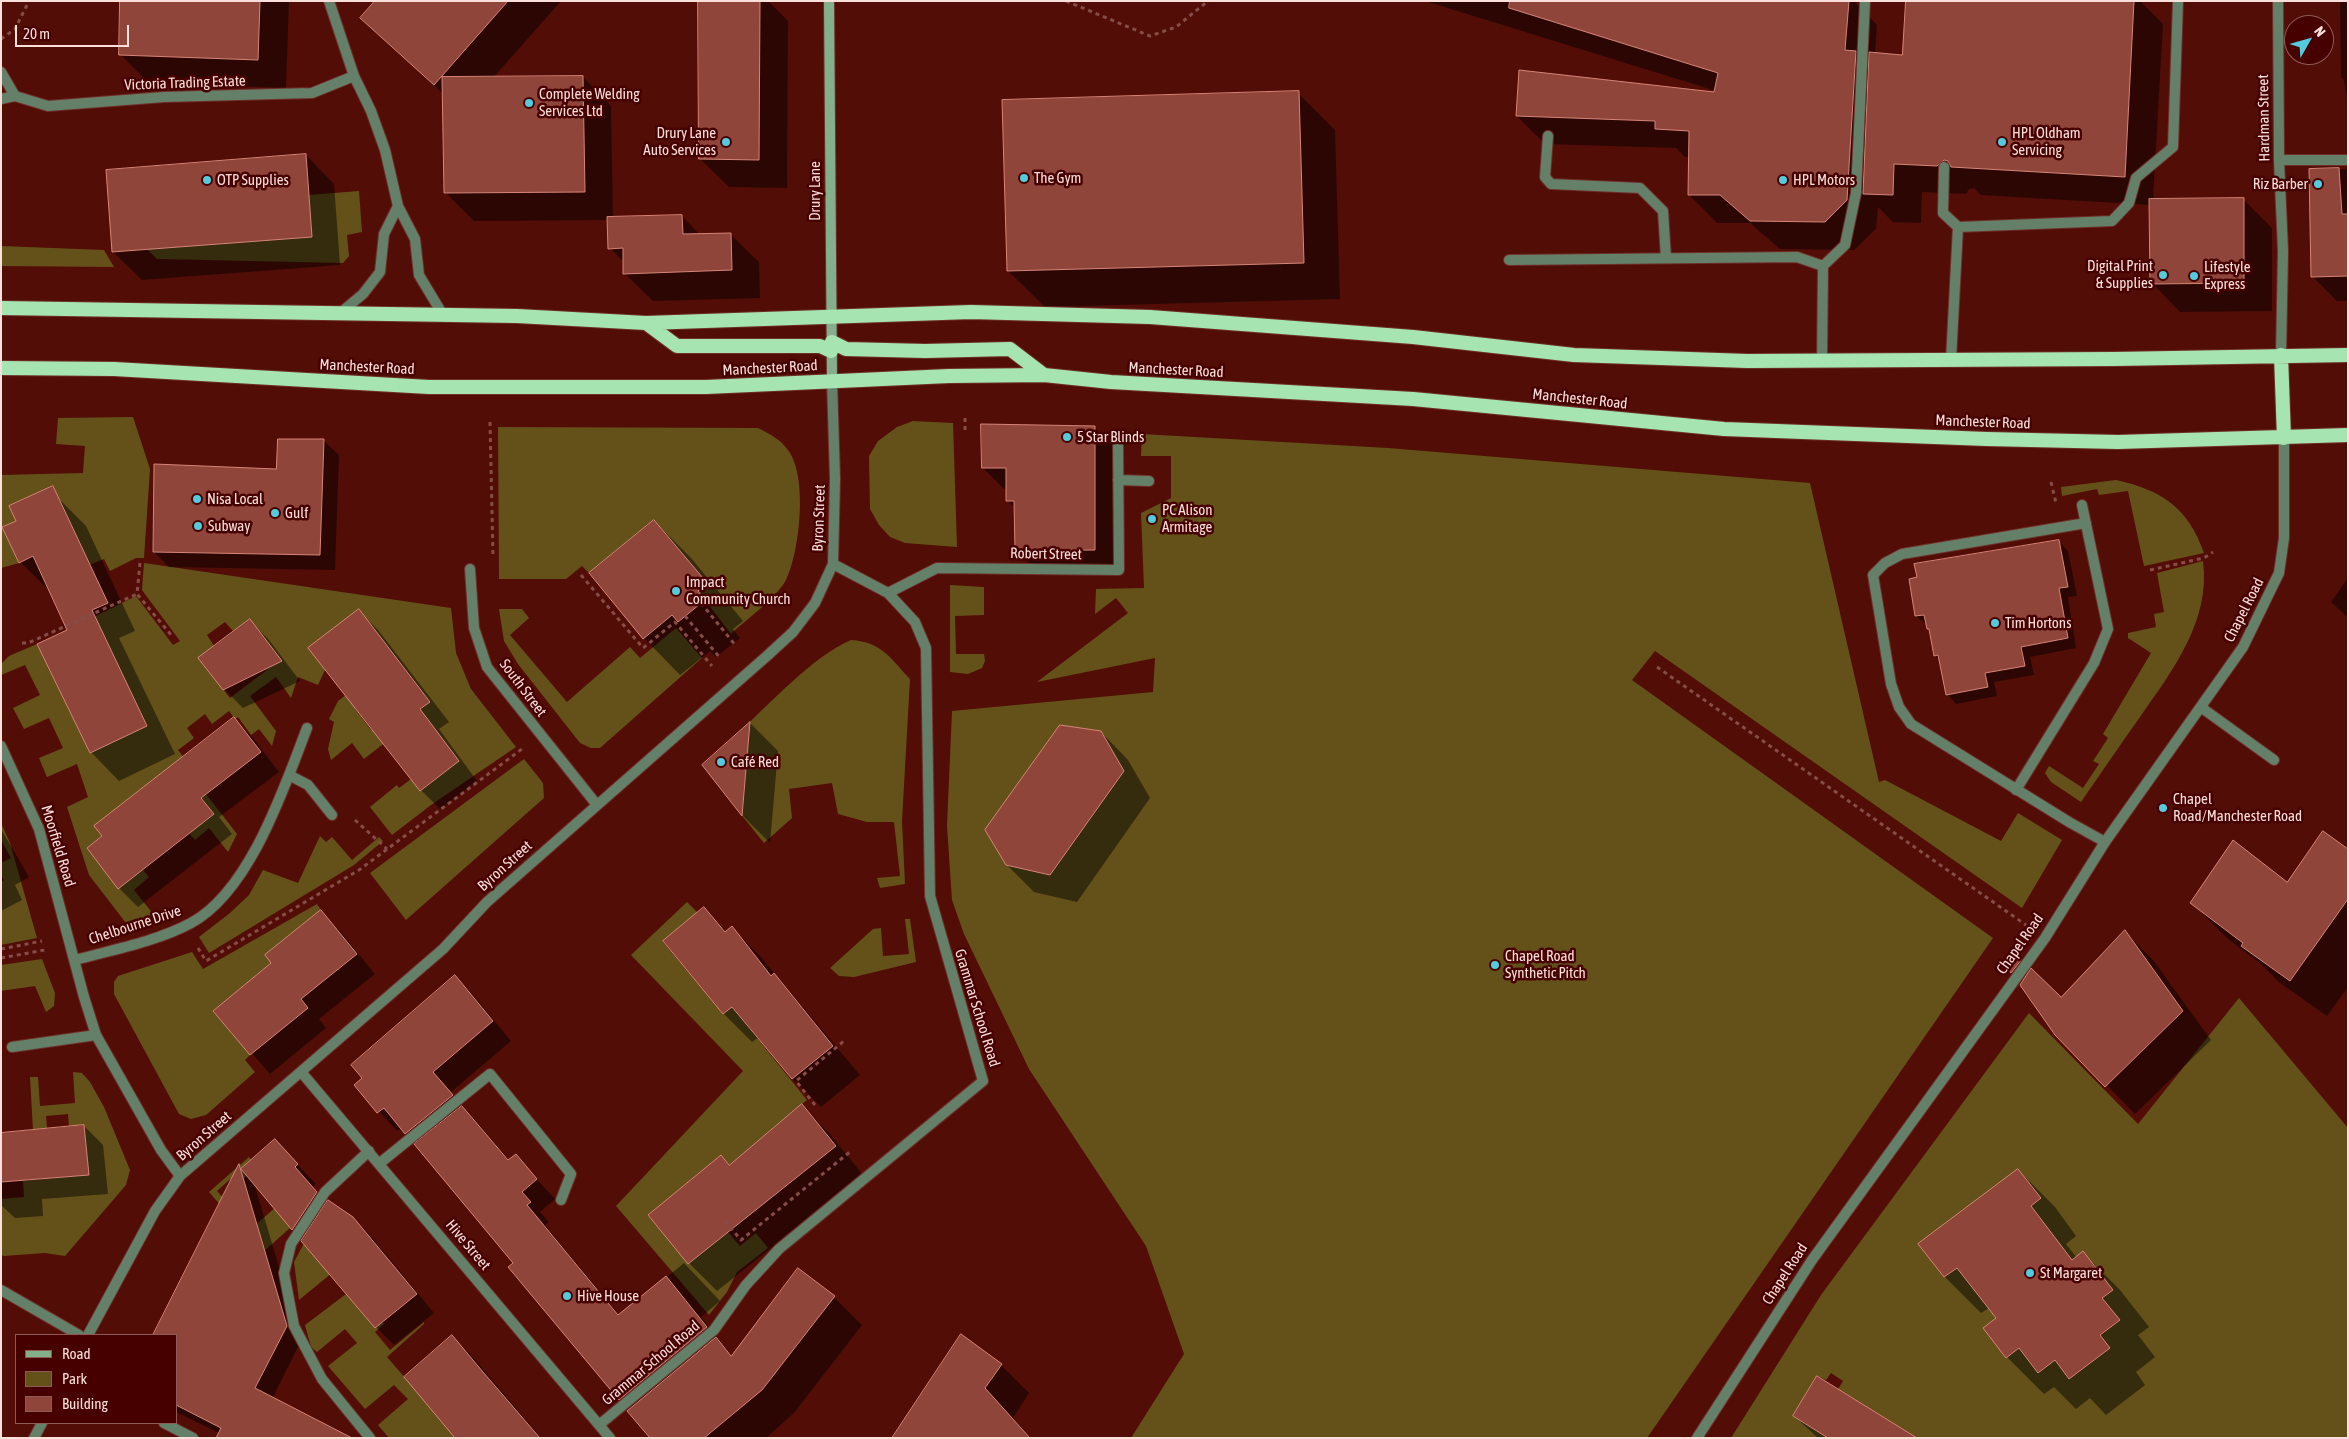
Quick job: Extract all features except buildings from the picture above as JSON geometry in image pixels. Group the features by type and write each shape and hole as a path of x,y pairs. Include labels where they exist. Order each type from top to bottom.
{"highway":[{"path":"1,308 517,316 646,323 971,312 1150,317 1413,337 1574,355 1747,361 2348,355"},
{"path":"646,323 676,346 832,346 846,349 925,351 1010,349 1044,375"},
{"path":"2281,355 2284,438"},
{"name":"Manchester Road","path":"1,368 114,369 429,387 706,387 832,381 1044,375 1111,382 1413,399 1724,429 2081,441 2348,436"}],"main road":[{"name":"Drury Lane","path":"829,1 832,381"}],"street":[{"path":"330,1 354,76 372,111 385,150 398,206 415,239 418,276 443,315"},
{"path":"1822,361 1823,266 1845,245 1856,194 1865,1"},
{"path":"1944,167 1943,213 1958,227 2112,221 2129,202 2136,178 2173,147 2178,1"},
{"name":"Hardman Street","path":"2278,1 2279,160 2283,251 2281,355"},
{"path":"1,72 15,96 1,99"},
{"name":"Victoria Trading Estate","path":"15,96 48,106 164,97 312,93 354,76"},
{"path":"1548,136 1545,176 1551,184 1640,188 1663,211 1666,258"},
{"path":"2279,160 2348,160"},
{"path":"339,314 363,294 380,272 384,234 398,206"},
{"path":"1951,360 1958,227"},
{"path":"1509,260 1797,257 1823,266"},
{"name":"Byron Street","path":"89,1334 155,1211 180,1176 302,1073 443,949 487,902 793,632 815,604 832,564 835,479 832,381"},
{"name":"Chapel Road","path":"1697,1438 1812,1260 2045,938 2105,842 2202,708 2243,647 2279,573 2284,538 2284,438"},
{"name":"Robert Street","path":"888,592 937,568 1119,570 1118,440"},
{"path":"1118,480 1149,481"},
{"path":"2016,790 2094,663 2108,629 2082,505"},
{"path":"2086,523 1902,554 1885,563 1873,575 1890,684 1899,707 1912,724 2016,790 2105,842"},
{"name":"Grammar School Road","path":"599,1425 714,1330 746,1285 779,1249 983,1081 930,896 926,648 915,622 888,592 832,564"},
{"name":"South Street","path":"470,570 474,628 487,668 597,805"},
{"path":"2202,708 2274,760"},
{"name":"Chelbourne Drive","path":"180,1176 161,1150 96,1035 75,960 166,934 190,923 211,910 241,876 289,775 307,728"},
{"name":"Moorfield Road","path":"1,746 39,829 75,960"},
{"path":"289,775 308,785 332,815"},
{"path":"12,1047 96,1035"},
{"name":"Hive Street","path":"302,1073 380,1163 610,1438"},
{"path":"380,1163 490,1074 571,1174 561,1200"},
{"path":"369,1151 325,1192 291,1244 284,1273 294,1326 322,1379 370,1438"},
{"path":"1,1290 77,1334"},
{"path":"34,1438 41,1424"},
{"path":"166,1424 193,1438"}],"path":[{"path":"1,39 15,29 29,1"},
{"path":"1066,1 1150,36 1176,27 1208,1"},
{"path":"965,418 965,433"},
{"path":"490,422 493,558"},
{"path":"2052,482 2057,510"},
{"path":"2150,570 2204,558 2213,552"},
{"path":"140,562 137,594 172,636"},
{"path":"581,575 643,648 675,622 712,666"},
{"path":"22,643 28,643 137,594"},
{"path":"701,603 736,646"},
{"path":"685,616 720,659"},
{"path":"1657,668 2026,925"},
{"path":"196,945 206,961 351,875 523,749"},
{"path":"351,816 387,849"},
{"path":"1,949 44,941"},
{"path":"1,958 46,950"},
{"path":"815,1105 796,1081 844,1041"},
{"path":"726,1221 741,1240 851,1150"}],"green space":[{"path":"359,191 362,232 347,235 349,256 343,263 157,259 147,249 312,237 309,195"},
{"path":"1,246 104,250 114,267 1,266"},
{"path":"133,417 150,469 144,558 136,558 110,571 104,559 89,565 53,486 10,506 16,521 2,527 19,563 1,568 1,475 83,473 85,446 56,444 58,418"},
{"path":"913,421 953,423 957,547 905,543 890,537 879,525 870,509 869,456 878,441 897,427"},
{"path":"498,427 758,428 767,432 788,450 798,477 800,514 798,533 795,552 786,580 769,601 731,634 698,591 707,583 654,520 589,573 582,566 566,579 499,579"},
{"name":"Chapel Road Synthetic Pitch","path":"1142,434 1388,448 1810,483 1879,782 1885,780 2001,841 2018,813 2062,840 2022,908 1655,651 1632,680 1993,938 1647,1438 1131,1438 1184,1354 1146,1246 1029,1069 964,934 952,900 947,826 952,711 1153,692 1155,658 1037,682 1128,613 1116,598 1095,614 1096,589 1144,588 1141,513 1171,498 1171,456 1141,456"},
{"path":"2116,480 2146,489 2171,503 2190,524 2204,553 2144,566 2128,491 2099,495 2097,489 2062,496 2061,487"},
{"path":"2203,561 2204,583 2201,604 2195,625 2186,644 2164,682 2081,802 2051,782 2045,773 2049,766 2083,788 2099,764 2093,761 2108,738 2103,734 2151,653 2128,638 2128,633 2156,627 2154,614 2164,612 2157,573"},
{"path":"144,563 451,608 456,653 471,689 516,747 431,805 392,835 370,807 397,785 399,788 411,779 396,734 364,759 352,743 331,760 328,749 334,722 329,719 338,701 360,684 357,679 392,652 359,610 317,659 325,670 318,685 298,677 291,698 276,677 250,696 276,731 272,746 259,729 251,735 238,717 235,719 229,711 212,724 205,714 187,728 194,738 178,750 209,791 206,794 237,834 228,852 209,828 195,840 189,833 214,814 174,764 102,836 87,848 118,888 143,870 149,877 134,890 154,915 126,923 89,875 67,807 88,797 77,764 47,777 39,758 63,748 49,718 24,729 13,708 40,695 25,665 1,675 1,664 9,656 37,644 90,753 135,731 84,622 136,596 173,645 180,641 142,590","holes":["250,619 280,660 230,698 199,658 214,646 207,635 225,622 233,631","398,659 430,702 392,731 383,721 371,730 355,709 367,700 359,688"]},
{"path":"950,585 984,587 984,615 955,616 956,654 984,654 985,661 982,668 968,674 950,672"},
{"path":"499,609 522,609 529,618 510,635 567,702 630,647 640,658 676,628 702,658 600,748 591,748 580,743 518,664 504,641"},
{"path":"851,640 862,641 885,652 910,679 902,821 905,884 880,888 877,878 900,876 894,822 867,822 838,814 832,783 789,789 792,818 764,843 735,807 743,808 749,734 739,732 807,669 822,657"},
{"path":"524,759 543,783 544,798 406,920 370,873"},
{"path":"1,823 10,843 37,938 1,945 1,882 4,880 1,875 1,863 11,858 1,840"},
{"path":"320,836 326,842 332,837 352,860 379,837 383,841 354,865 209,953 199,937 230,913 249,895 263,870 298,883"},
{"path":"687,902 698,913 663,942 723,1014 732,1007 807,1100 729,1165 721,1155 648,1215 682,1256 706,1236 727,1231 740,1246 756,1233 768,1248 737,1272 727,1292 709,1315 616,1206 743,1071 631,955"},
{"path":"317,904 321,910 271,963 213,1011 250,1055 245,1060 255,1072 206,1115 191,1119 179,1114 114,994 114,982 118,976 192,952 203,969"},
{"path":"905,919 910,919 916,962 854,977 839,976 830,968 873,929 881,928 883,956 909,954"},
{"path":"42,959 55,993 54,1006 46,1012 35,986 1,991 1,965"},
{"path":"2239,998 2348,1128 2348,1438 1907,1438 1896,1425 1838,1389 1843,1381 1831,1373 1826,1380 1817,1376 1793,1416 1828,1438 1731,1438 1821,1295 2029,1013 2138,1124"},
{"path":"73,1072 82,1073 90,1082 104,1107 130,1170 126,1185 65,1256 45,1253 1,1255 1,1199 24,1197 23,1181 89,1175 84,1125 69,1126 68,1114 46,1116 47,1128 33,1130 30,1077 38,1077 40,1106 75,1103"},
{"path":"249,1157 257,1167 243,1179 237,1173 217,1191 251,1229 285,1199 298,1214 290,1228 262,1253 209,1192"},
{"path":"311,1230 338,1268 299,1300 294,1262"},
{"path":"350,1291 370,1308 384,1324 375,1332 390,1350 424,1322 387,1357 406,1379 419,1368 478,1438 389,1438 378,1425 408,1399 394,1385 365,1409 328,1366 357,1343 345,1329 317,1352 311,1347 305,1325"}],"place":[{"name":"Complete Welding Services Ltd","path":"529,103"},
{"name":"Drury Lane Auto Services","path":"726,142"},
{"name":"HPL Oldham Servicing","path":"2002,142"},
{"name":"The Gym","path":"1024,178"},
{"name":"OTP Supplies","path":"207,180"},
{"name":"HPL Motors","path":"1783,180"},
{"name":"Riz Barber","path":"2318,184"},
{"name":"Digital Print & Supplies","path":"2163,275"},
{"name":"Lifestyle Express","path":"2194,276"},
{"name":"5 Star Blinds","path":"1067,437"},
{"name":"Nisa Local","path":"197,499"},
{"name":"Gulf","path":"275,513"},
{"name":"PC Alison Armitage","path":"1152,519"},
{"name":"Subway","path":"198,526"},
{"name":"Impact Community Church","path":"676,591"},
{"name":"Tim Hortons","path":"1995,623"},
{"name":"Café Red","path":"721,762"},
{"name":"Chapel Road/Manchester Road","path":"2163,808"},
{"name":"Chapel Road Synthetic Pitch","path":"1495,965"},
{"name":"St Margaret","path":"2030,1273"},
{"name":"Hive House","path":"567,1296"}]}
